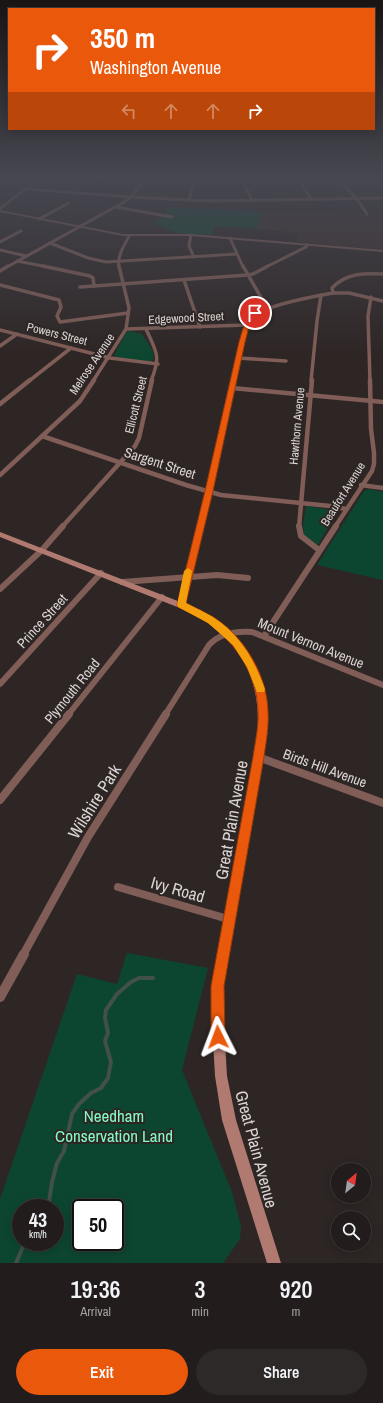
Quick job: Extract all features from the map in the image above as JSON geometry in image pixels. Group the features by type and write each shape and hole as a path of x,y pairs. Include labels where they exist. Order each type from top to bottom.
{"main road":[{"name":"Great Plain Avenue","path":"0,534 162,597 211,620 241,648 251,665 260,689 263,719 244,842 228,919 217,991 221,1076 229,1120 274,1263"}],"street":[{"path":"0,242 10,237"},
{"path":"0,271 61,237"},
{"path":"118,262 120,253 129,237"},
{"path":"189,237 189,248 194,257"},
{"path":"216,237 383,251"},
{"path":"230,238 247,275 267,308"},
{"path":"50,243 88,258 106,262 237,254"},
{"path":"80,287 253,274 306,247 307,245"},
{"path":"0,250 26,256"},
{"path":"17,261 90,276 93,278 94,286"},
{"name":"Melrose Avenue","path":"0,475 80,401 110,358 126,329 128,313 127,299 118,262"},
{"path":"333,293 332,288 334,285 350,275 358,273 383,274"},
{"path":"184,280 200,327"},
{"path":"0,284 59,300 61,306 56,314 57,320 60,322 128,313"},
{"path":"181,605 186,578 209,491 238,358 249,319 255,313 267,308 333,293 349,293 383,300"},
{"name":"Hawthorn Avenue","path":"319,550 306,541 299,531 309,396 318,307 321,295"},
{"name":"Beaufort Avenue","path":"264,636 361,485 372,471 374,464 371,429 368,316 371,297"},
{"name":"Edgewood Street","path":"126,329 247,325"},
{"name":"Ellicott Street","path":"0,589 42,550 120,463 139,438 152,382 158,364 157,352 146,329"},
{"name":"Powers Street","path":"0,330 110,358 158,364"},
{"path":"0,346 17,334"},
{"path":"0,404 71,348"},
{"path":"238,358 286,361"},
{"path":"232,388 383,402"},
{"name":"Sargent Street","path":"42,436 120,463 222,495 346,509"},
{"path":"361,485 383,488"},
{"name":"Prince Street","path":"0,684 101,573"},
{"path":"122,582 217,575 248,578"},
{"name":"Plymouth Road","path":"0,800 162,597"},
{"name":"Mount Vernon Avenue","path":"228,635 245,631 264,636 383,685"},
{"name":"Wilshire Park","path":"0,998 88,837 205,652 214,640 228,635"},
{"name":"Birds Hill Avenue","path":"258,757 383,804"},
{"name":"Ivy Road","path":"118,887 228,919"}],"shaded area":[{"path":"298,237 383,237 383,250 297,242"}],"green space":[{"path":"129,331 142,334 152,350 154,357 153,360 149,362 115,357 114,355 126,333"},
{"path":"369,489 383,492 383,580 317,565 364,491"},
{"path":"306,506 337,511 318,545 304,535 303,525"},
{"name":"Needham Conservation Land","path":"127,953 208,968 182,1070 232,1192 241,1226 240,1239 223,1263 0,1263 0,1199 77,974 117,984"}],"waterway":[{"path":"49,1199 57,1163 64,1151 72,1114 79,1104 91,1093 101,1088 108,1078 111,1062 105,1041 108,1033 105,1018 106,1010 117,994 131,982 139,978 153,978"},
{"path":"16,1263 21,1251"}],"slow traffic":[{"path":"188,571 181,605 198,612 224,630 244,653 255,672 260,689"}],"route":[{"path":"218,1037 217,991 228,919 244,842 263,729 263,702 255,672 241,648 218,625 198,612 181,605 186,578 209,491 242,342 249,319 255,313"}]}
